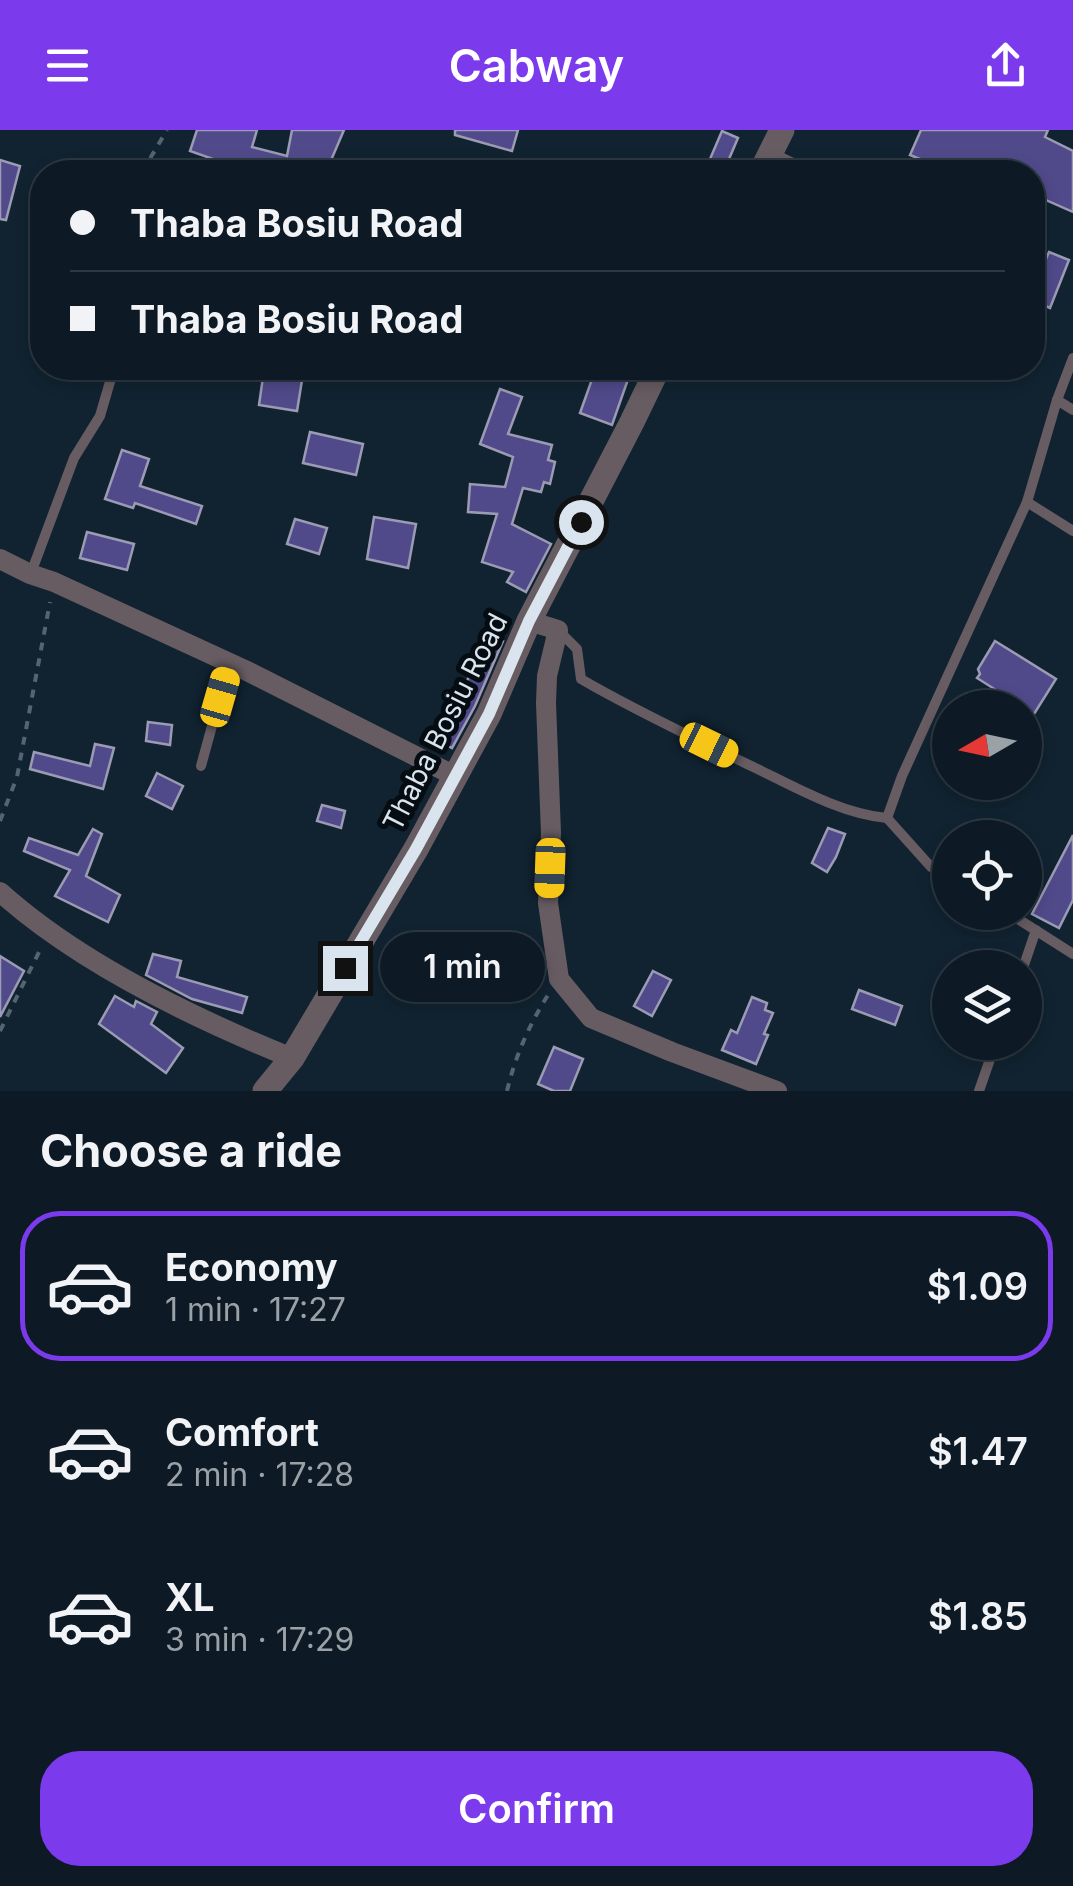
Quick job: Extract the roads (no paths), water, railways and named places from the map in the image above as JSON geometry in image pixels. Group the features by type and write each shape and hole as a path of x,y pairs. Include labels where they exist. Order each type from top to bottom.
{"street":[{"path":"767,160 782,130"},
{"name":"Thaba Bosiu Road","path":"265,1091 292,1058 456,776 489,714 529,621 652,380"},
{"path":"0,558 230,663 456,776"},
{"path":"529,621 558,630 547,676 546,703 551,834 548,902 558,978 591,1018 777,1091"},
{"path":"0,892 50,931 105,966 184,1010 292,1058"}],"lane":[{"path":"887,818 902,776 1027,502 1073,358"},
{"path":"30,574 74,458 100,416 110,380"},
{"path":"1057,400 1073,410"},
{"path":"1027,502 1073,531"},
{"path":"558,630 576,649 581,679 799,789 866,816 887,818 932,868"},
{"path":"200,766 230,663"},
{"path":"1029,950 1036,930 1073,954"},
{"path":"978,1091 989,1060"}]}
